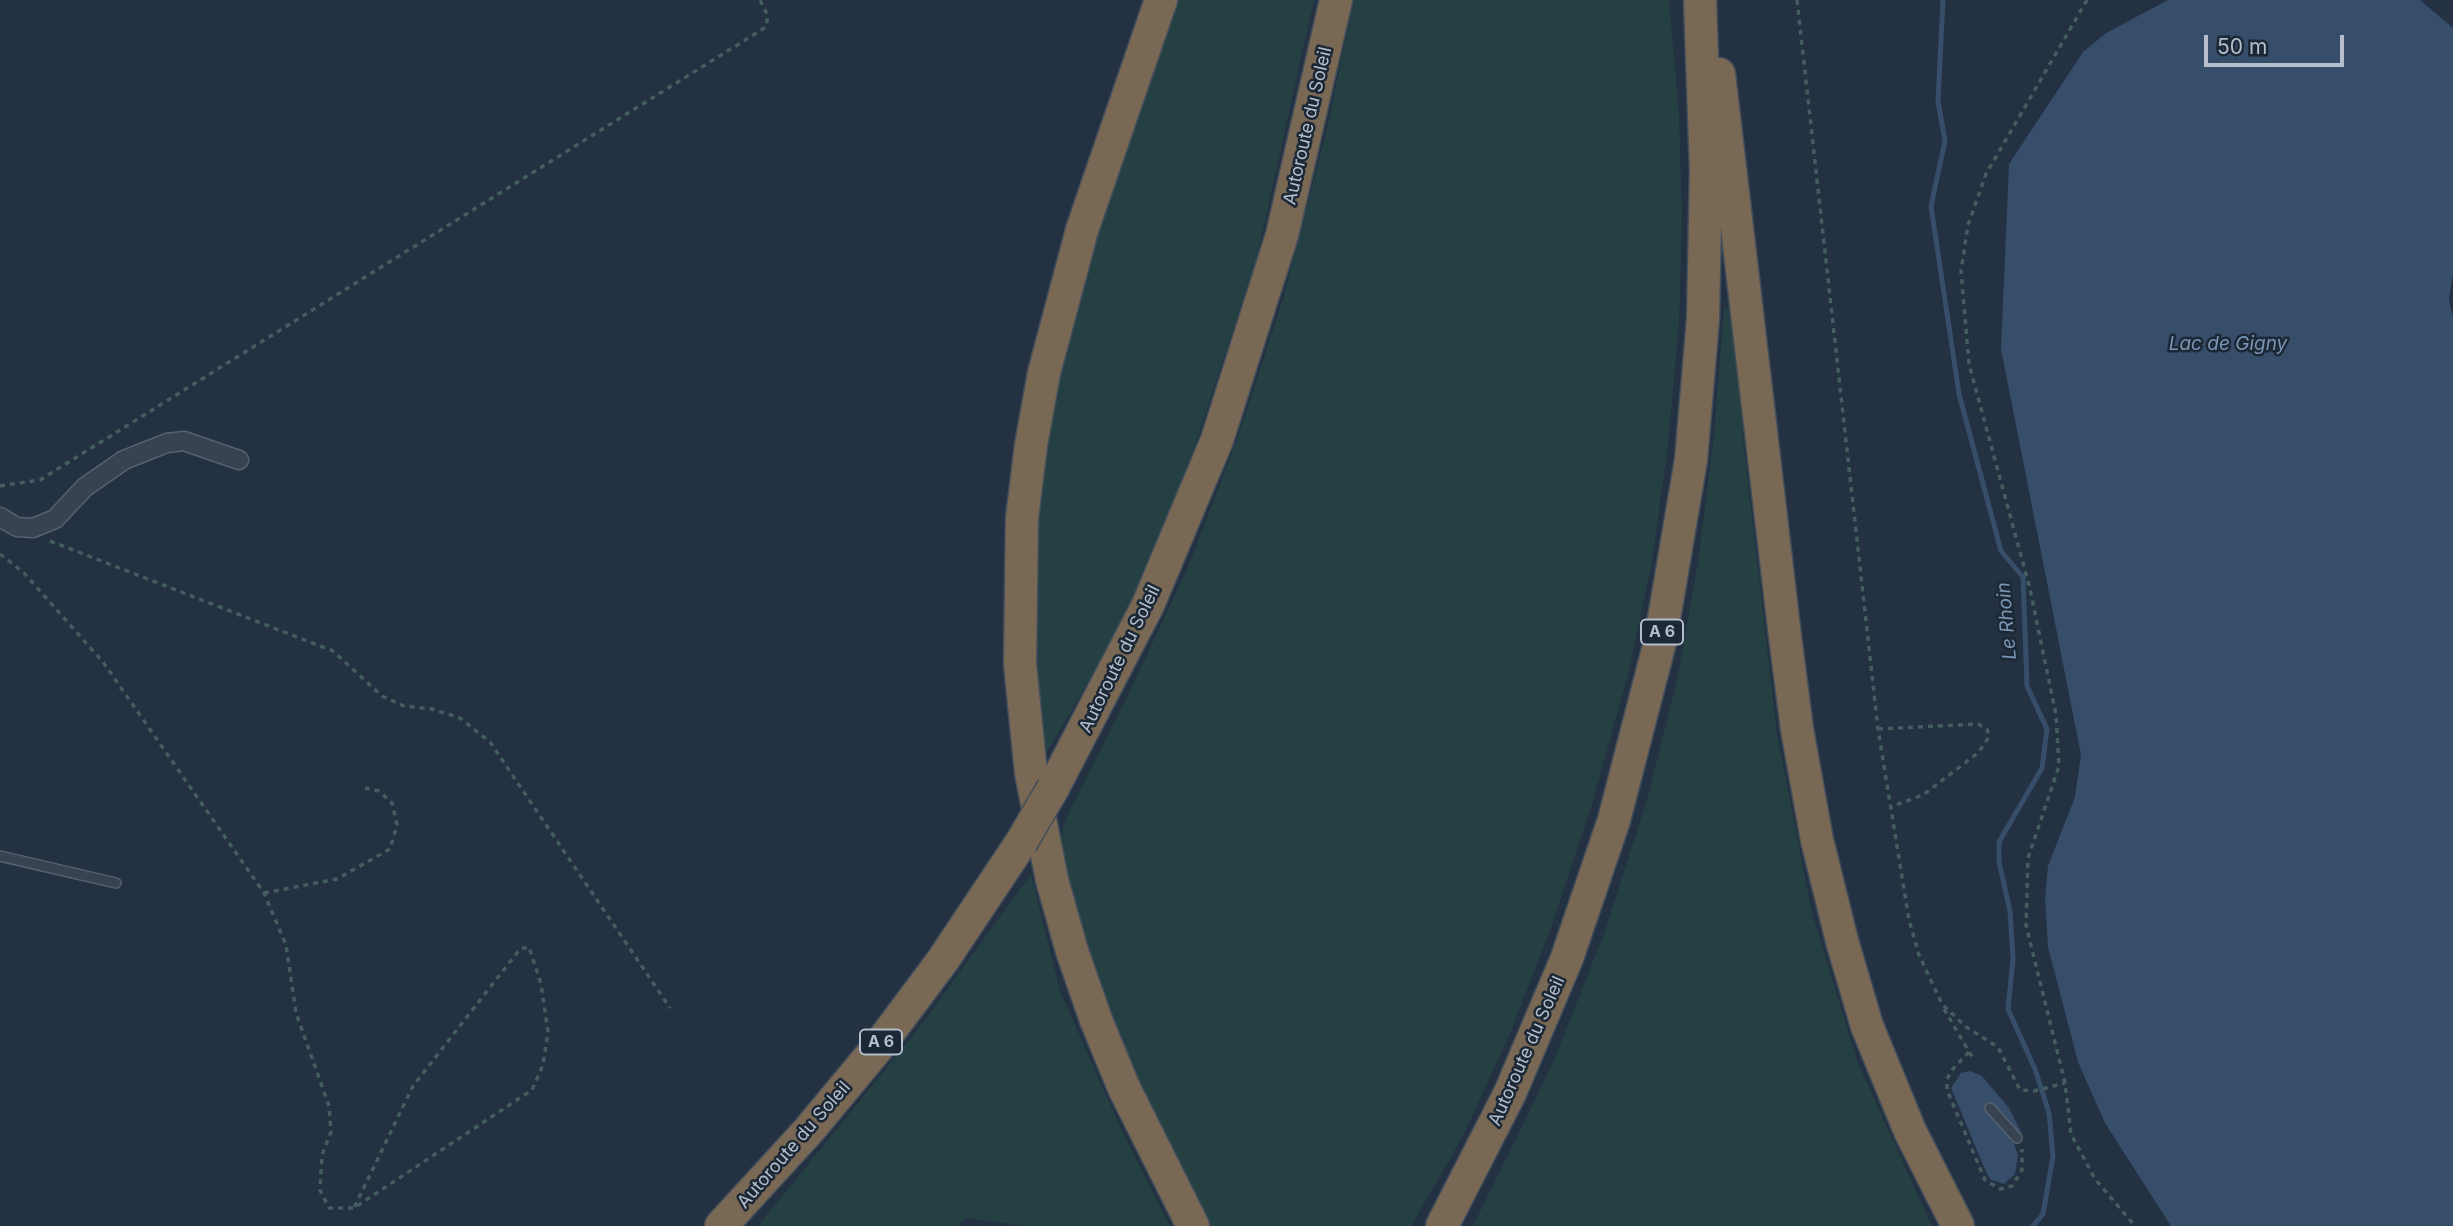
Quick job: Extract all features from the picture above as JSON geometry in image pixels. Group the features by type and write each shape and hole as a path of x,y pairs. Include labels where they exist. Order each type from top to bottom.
{"highway":[{"path":"1161,0 1082,230 1044,373 1022,518 1019,627 1022,700 1031,773 1062,916 1083,986 1110,1054 1193,1226"},
{"name":"Autoroute du Soleil","path":"721,1226 802,1139 878,1047 957,940 1054,789 1148,605 1192,506 1225,417 1288,212 1336,0"},
{"path":"1702,0 1725,100 1784,628 1797,729 1817,840 1867,1026 1910,1131 1958,1226"},
{"name":"Autoroute du Soleil","path":"1442,1226 1510,1093 1572,946 1621,796 1663,630 1691,460 1703,319 1706,172 1702,0"}],"street":[{"path":"0,517 17,527 33,528 55,519 85,487 124,460 167,443 184,441 239,460"}],"lane":[{"path":"0,856 116,883"},
{"path":"1990,1108 2017,1138"}],"path":[{"path":"0,486 40,480 766,27 768,16 760,0"},
{"path":"1797,0 1878,729 1890,807 1909,920 1919,955 1942,1004 1975,1060"},
{"path":"2087,0 1986,174 1968,225 1961,271 1969,364 2030,589 2056,715 2059,766 2028,858 2026,925 2065,1083 2071,1134 2095,1179 2135,1226"},
{"path":"33,528 38,536 332,651 382,695 404,706 432,709 460,718 490,742 670,1007"},
{"path":"0,554 23,573 103,662 264,893 286,945 296,1013 306,1049 329,1106 331,1132 322,1155 320,1190 329,1208 354,1208 532,1090 543,1065 548,1032 541,984 530,947 520,949 413,1086 354,1208"},
{"path":"1878,729 1978,724 1987,729 1989,737 1978,753 1923,795 1890,807"},
{"path":"264,893 337,879 390,849 397,825 392,803 379,791 365,788"},
{"path":"1942,1004 1966,1027 1998,1048 2020,1090 2034,1091 2065,1083"},
{"path":"1969,1052 1952,1070 1947,1079 1947,1090 1978,1167 1985,1180 2000,1189 2012,1186 2022,1170 2021,1145 2017,1138"}],"green space":[{"path":"1177,0 1314,0 1257,257 1188,467 1123,624 1042,760 1037,730 1030,566 1054,391 1104,198"},
{"path":"1354,0 1669,0 1679,114 1682,220 1679,321 1668,445 1652,562 1628,675 1592,804 1550,931 1509,1036 1462,1138 1411,1226 1208,1226 1165,1146 1117,1034 1080,937 1059,846 1066,818 1188,567 1238,437 1282,302 1326,133"},
{"path":"1724,307 1734,309 1743,439 1777,734 1812,913 1858,1063 1932,1226 1473,1226 1551,1067 1604,934 1648,797 1677,681 1698,562 1714,435"},
{"path":"1031,874 1060,991 1122,1131 1170,1226 1023,1226 967,1218 958,1226 758,1226 922,1024"}],"water":[{"name":"Lac de Gigny","path":"2168,0 2420,0 2453,28 2453,274 2449,299 2453,318 2453,1226 2171,1226 2105,1123 2078,1062 2048,947 2045,899 2048,866 2075,797 2081,755 2001,349 2009,164 2083,52 2106,33"},
{"path":"1970,1071 1982,1076 2009,1108 2022,1134 2013,1141 2018,1155 2015,1174 2004,1184 1991,1180 1986,1172 1951,1088 1961,1073"}],"waterway":[{"name":"Le Rhoin","path":"1943,0 1938,101 1945,141 1931,206 1959,394 2001,551 2023,577 2027,686 2047,729 2042,768 1999,842 1999,862 2010,911 2013,959 2008,1009 2035,1069 2049,1113 2053,1156 2043,1214 2033,1226"}]}
